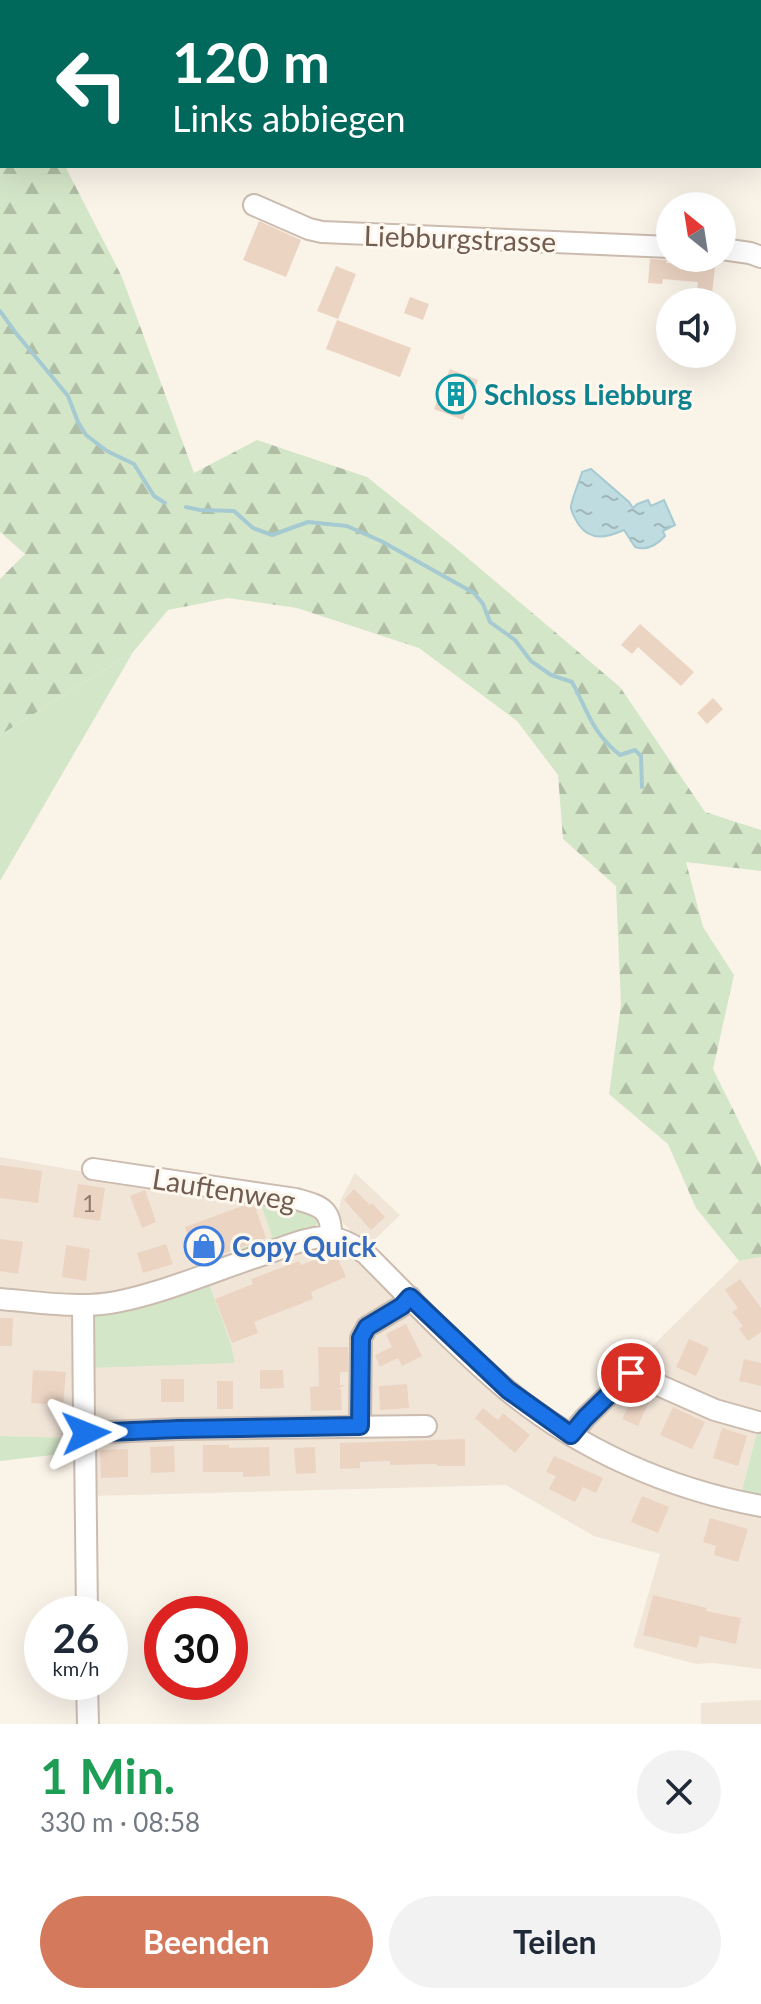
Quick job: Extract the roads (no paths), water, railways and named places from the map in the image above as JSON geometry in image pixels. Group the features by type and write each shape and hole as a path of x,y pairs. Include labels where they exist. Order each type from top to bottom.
{"street":[{"name":"Liebburgstrasse","path":"254,205 322,232 656,246"},
{"path":"736,251 761,257"},
{"name":"Lauftenweg","path":"93,1169 315,1204 327,1213 331,1237"},
{"path":"0,1299 83,1305 120,1302 287,1246 314,1238 331,1237 351,1243 366,1254 508,1390 564,1430 609,1456 652,1475 695,1490 761,1506"},
{"path":"360,1426 363,1332 402,1306 410,1297"},
{"path":"83,1305 87,1596"},
{"path":"564,1430 585,1418 631,1373 715,1410 758,1422"},
{"path":"86,1433 426,1426"},
{"path":"87,1700 88,1724"}],"water":[{"path":"591,469 633,508 648,500 651,506 664,500 675,525 663,531 665,536 659,542 644,548 635,547 624,530 606,536 589,534 579,525 571,508 582,472"}],"waterway":[{"path":"0,311 68,396 86,435 107,451 134,464 154,496 165,503"},
{"path":"186,507 234,511 253,528 272,535 308,522 347,526 381,541 474,593 483,604 490,622 515,640 531,661 551,675 572,682 592,721 611,747 620,755 635,750 641,756 642,787"}],"place":[{"name":"Schloss Liebburg","path":"456,394"},
{"name":"Copy Quick","path":"204,1246"}]}
